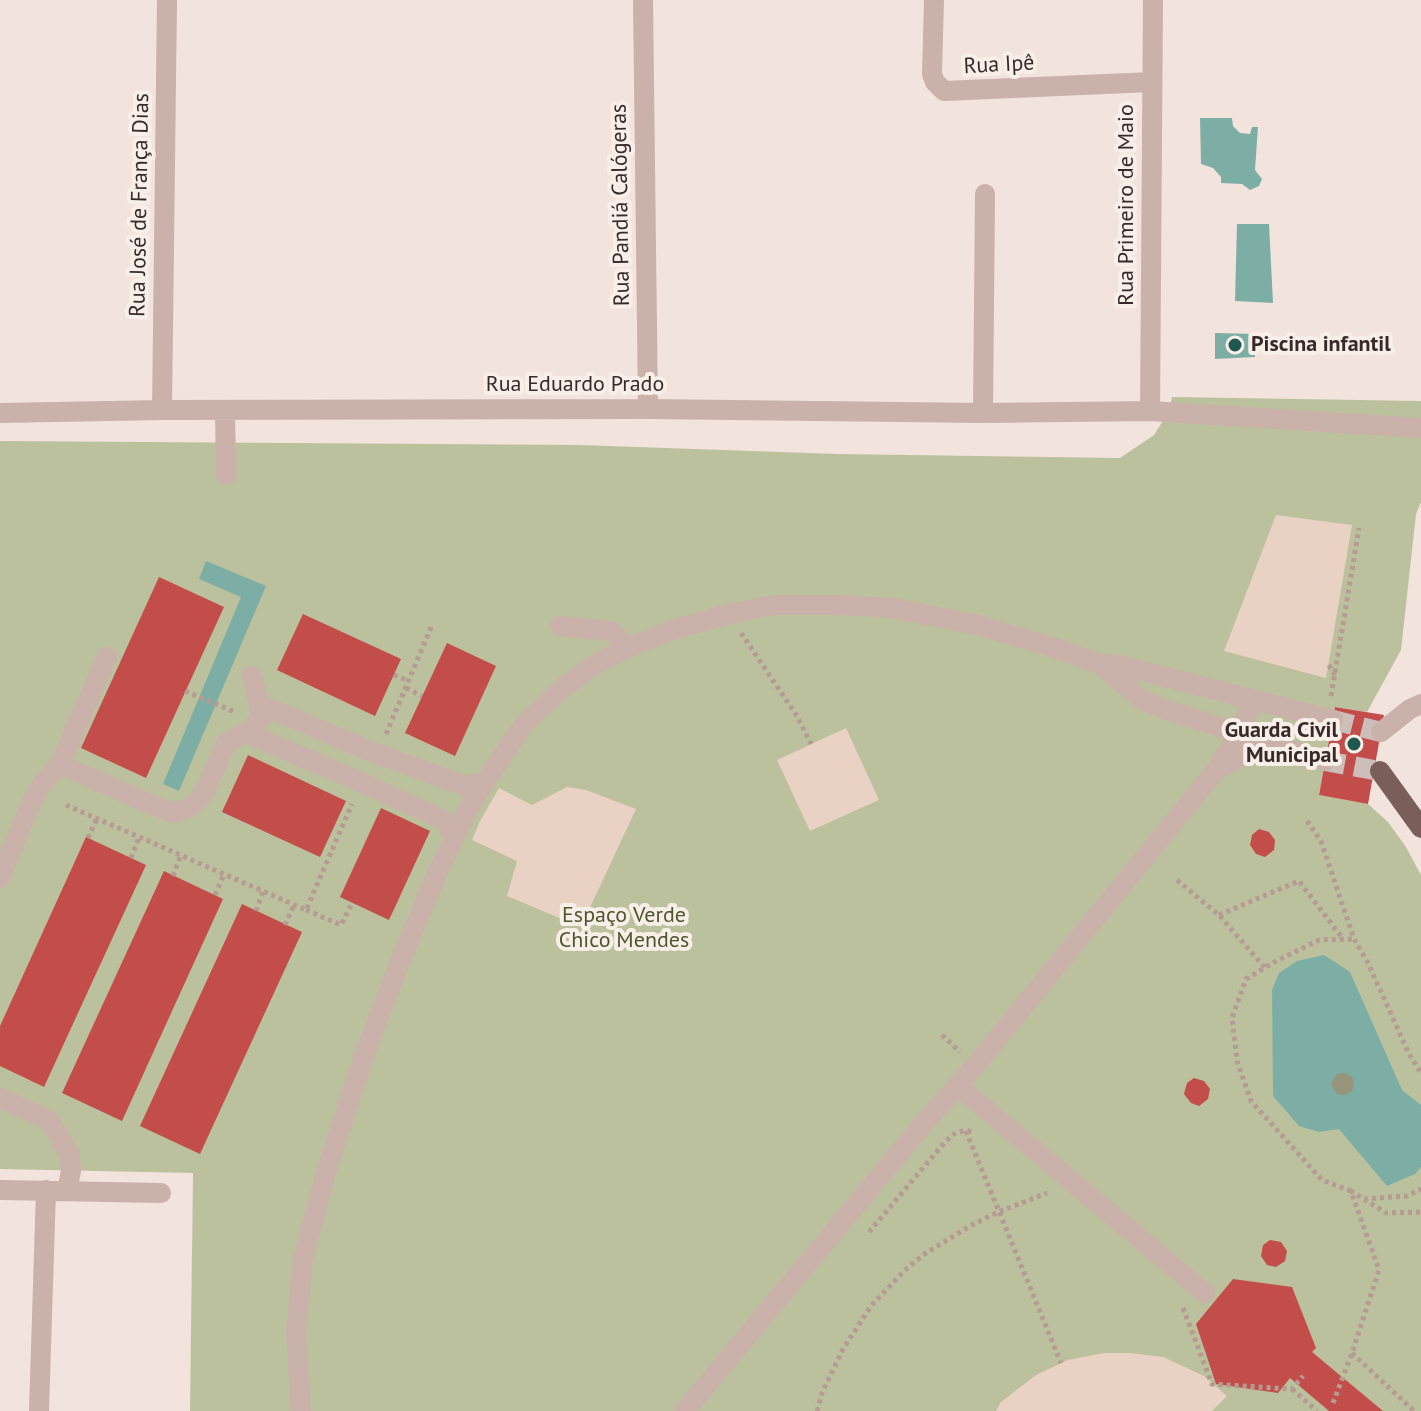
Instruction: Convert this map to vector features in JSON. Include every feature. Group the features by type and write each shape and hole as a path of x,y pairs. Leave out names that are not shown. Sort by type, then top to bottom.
{"main road":[{"path":"1377,771 1421,828"}],"street":[{"name":"Rua José de França Dias","path":"162,410 167,0"},
{"name":"Rua Pandiá Calógeras","path":"643,0 648,409"},
{"name":"Rua Ipê","path":"934,0 932,74 944,91 1152,82"},
{"name":"Rua Primeiro de Maio","path":"1150,411 1153,0"},
{"path":"983,413 985,194"},
{"name":"Rua Eduardo Prado","path":"0,413 648,409 983,413 1150,411 1421,428"},
{"path":"225,410 226,475"},
{"path":"301,1411 296,1331 303,1259 327,1169 363,1059 407,945 454,837 484,783 524,724 566,685 596,664 672,630 774,605 892,608 978,625 1100,664 1119,665 1252,699 1330,713"},
{"path":"560,626 611,631 628,648"},
{"path":"0,878 31,803 42,784 60,764 107,657"},
{"path":"1100,664 1142,700 1325,761"},
{"path":"60,764 173,813 191,807 203,795 227,742 246,733 260,720 252,676"},
{"path":"685,1411 958,1086 1217,769 1240,732 1252,699"},
{"path":"259,704 382,747 457,783 484,783"},
{"path":"1381,732 1421,704"},
{"path":"246,733 361,790 446,822 454,837"},
{"path":"1217,769 1272,744"},
{"path":"361,790 382,747"},
{"path":"958,1086 1205,1293"},
{"path":"0,1098 49,1120 69,1153 71,1171 67,1191"},
{"path":"0,1190 161,1193"},
{"path":"39,1411 46,1190"}],"path":[{"path":"1330,713 1359,528 1350,533"},
{"path":"735,624 797,716 811,744"},
{"path":"382,747 432,625"},
{"path":"1329,665 1335,676"},
{"path":"394,675 422,696"},
{"path":"185,691 236,713"},
{"path":"306,910 361,790"},
{"path":"66,805 341,925 352,903"},
{"path":"88,838 97,818"},
{"path":"1307,821 1321,841 1354,939 1421,1073"},
{"path":"131,858 139,837"},
{"path":"173,876 181,855"},
{"path":"215,895 224,874"},
{"path":"1177,880 1219,915 1265,968"},
{"path":"1219,915 1299,881 1344,940"},
{"path":"256,911 263,891"},
{"path":"285,925 294,905"},
{"path":"1354,939 1319,940 1246,979 1232,1018 1237,1061 1251,1101 1322,1180 1351,1191 1386,1213 1421,1212"},
{"path":"965,1130 1061,1363"},
{"path":"864,1238 945,1142 965,1130 976,1133"},
{"path":"1036,1182 1048,1192"},
{"path":"817,1411 843,1349 871,1306 906,1269 959,1233 1056,1187"},
{"path":"1363,1199 1407,1196 1421,1189"},
{"path":"1333,1403 1379,1270 1351,1191"},
{"path":"1180,1301 1212,1384 1292,1389 1317,1411"},
{"path":"1352,1353 1414,1411"},
{"path":"1292,1389 1303,1376"}],"green space":[{"name":"Espaço Verde Chico Mendes","path":"1172,397 1421,401 1421,502 1416,514 1401,650 1367,712 1335,707 1319,795 1368,804 1388,822 1421,875 1421,1411 190,1411 193,1173 0,1169 0,441 580,445 837,454 1120,458 1154,435 1169,411"}],"shaded area":[{"path":"1276,515 1352,525 1326,678 1224,651"},
{"path":"846,728 879,800 810,831 777,760"},
{"path":"567,787 586,790 636,809 581,927 507,896 517,861 472,840 499,788 532,805"},
{"path":"1104,1353 1163,1357 1204,1376 1227,1396 1212,1411 996,1411 1001,1402 1036,1375 1068,1360"}],"water":[{"path":"1200,118 1232,118 1233,126 1240,133 1250,134 1252,127 1258,127 1255,170 1262,179 1259,186 1250,190 1242,184 1221,183 1221,177 1213,168 1201,164"},
{"path":"1237,224 1269,224 1273,303 1235,301"},
{"name":"Piscina infantil","path":"1215,333 1255,334 1255,357 1215,359"},
{"path":"206,561 266,586 179,791 163,784 241,597 199,579"},
{"path":"1324,955 1350,972 1402,1090 1421,1105 1421,1167 1415,1174 1387,1186 1339,1129 1319,1132 1299,1126 1273,1096 1272,990 1279,973 1297,961"}],"building":[{"path":"159,577 224,607 146,778 81,748"},
{"path":"303,614 401,659 375,716 277,670"},
{"path":"447,643 496,666 455,756 405,733"},
{"path":"1335,707 1384,715 1368,804 1319,795"},
{"path":"248,755 346,801 320,857 222,812"},
{"path":"381,808 430,831 389,920 340,897"},
{"path":"1259,829 1269,832 1275,840 1274,850 1265,857 1256,854 1250,845 1252,835"},
{"path":"86,837 146,865 44,1087 0,1066 0,1026"},
{"path":"164,871 223,899 122,1121 62,1093"},
{"path":"242,904 302,932 200,1154 140,1126"},
{"path":"1194,1078 1204,1081 1210,1089 1208,1099 1199,1106 1191,1103 1184,1094 1187,1083"},
{"path":"1270,1240 1281,1242 1287,1251 1285,1261 1276,1267 1267,1265 1261,1256 1263,1245"},
{"path":"1233,1279 1292,1287 1316,1348 1312,1352 1383,1411 1329,1411 1290,1378 1278,1393 1216,1384 1196,1324"}],"tunnel":[{"path":"1333,720 1381,732"},
{"path":"1325,761 1374,770"}],"place":[{"name":"Piscina infantil","path":"1235,345"},
{"name":"Guarda Civil Municipal","path":"1354,744"}]}
